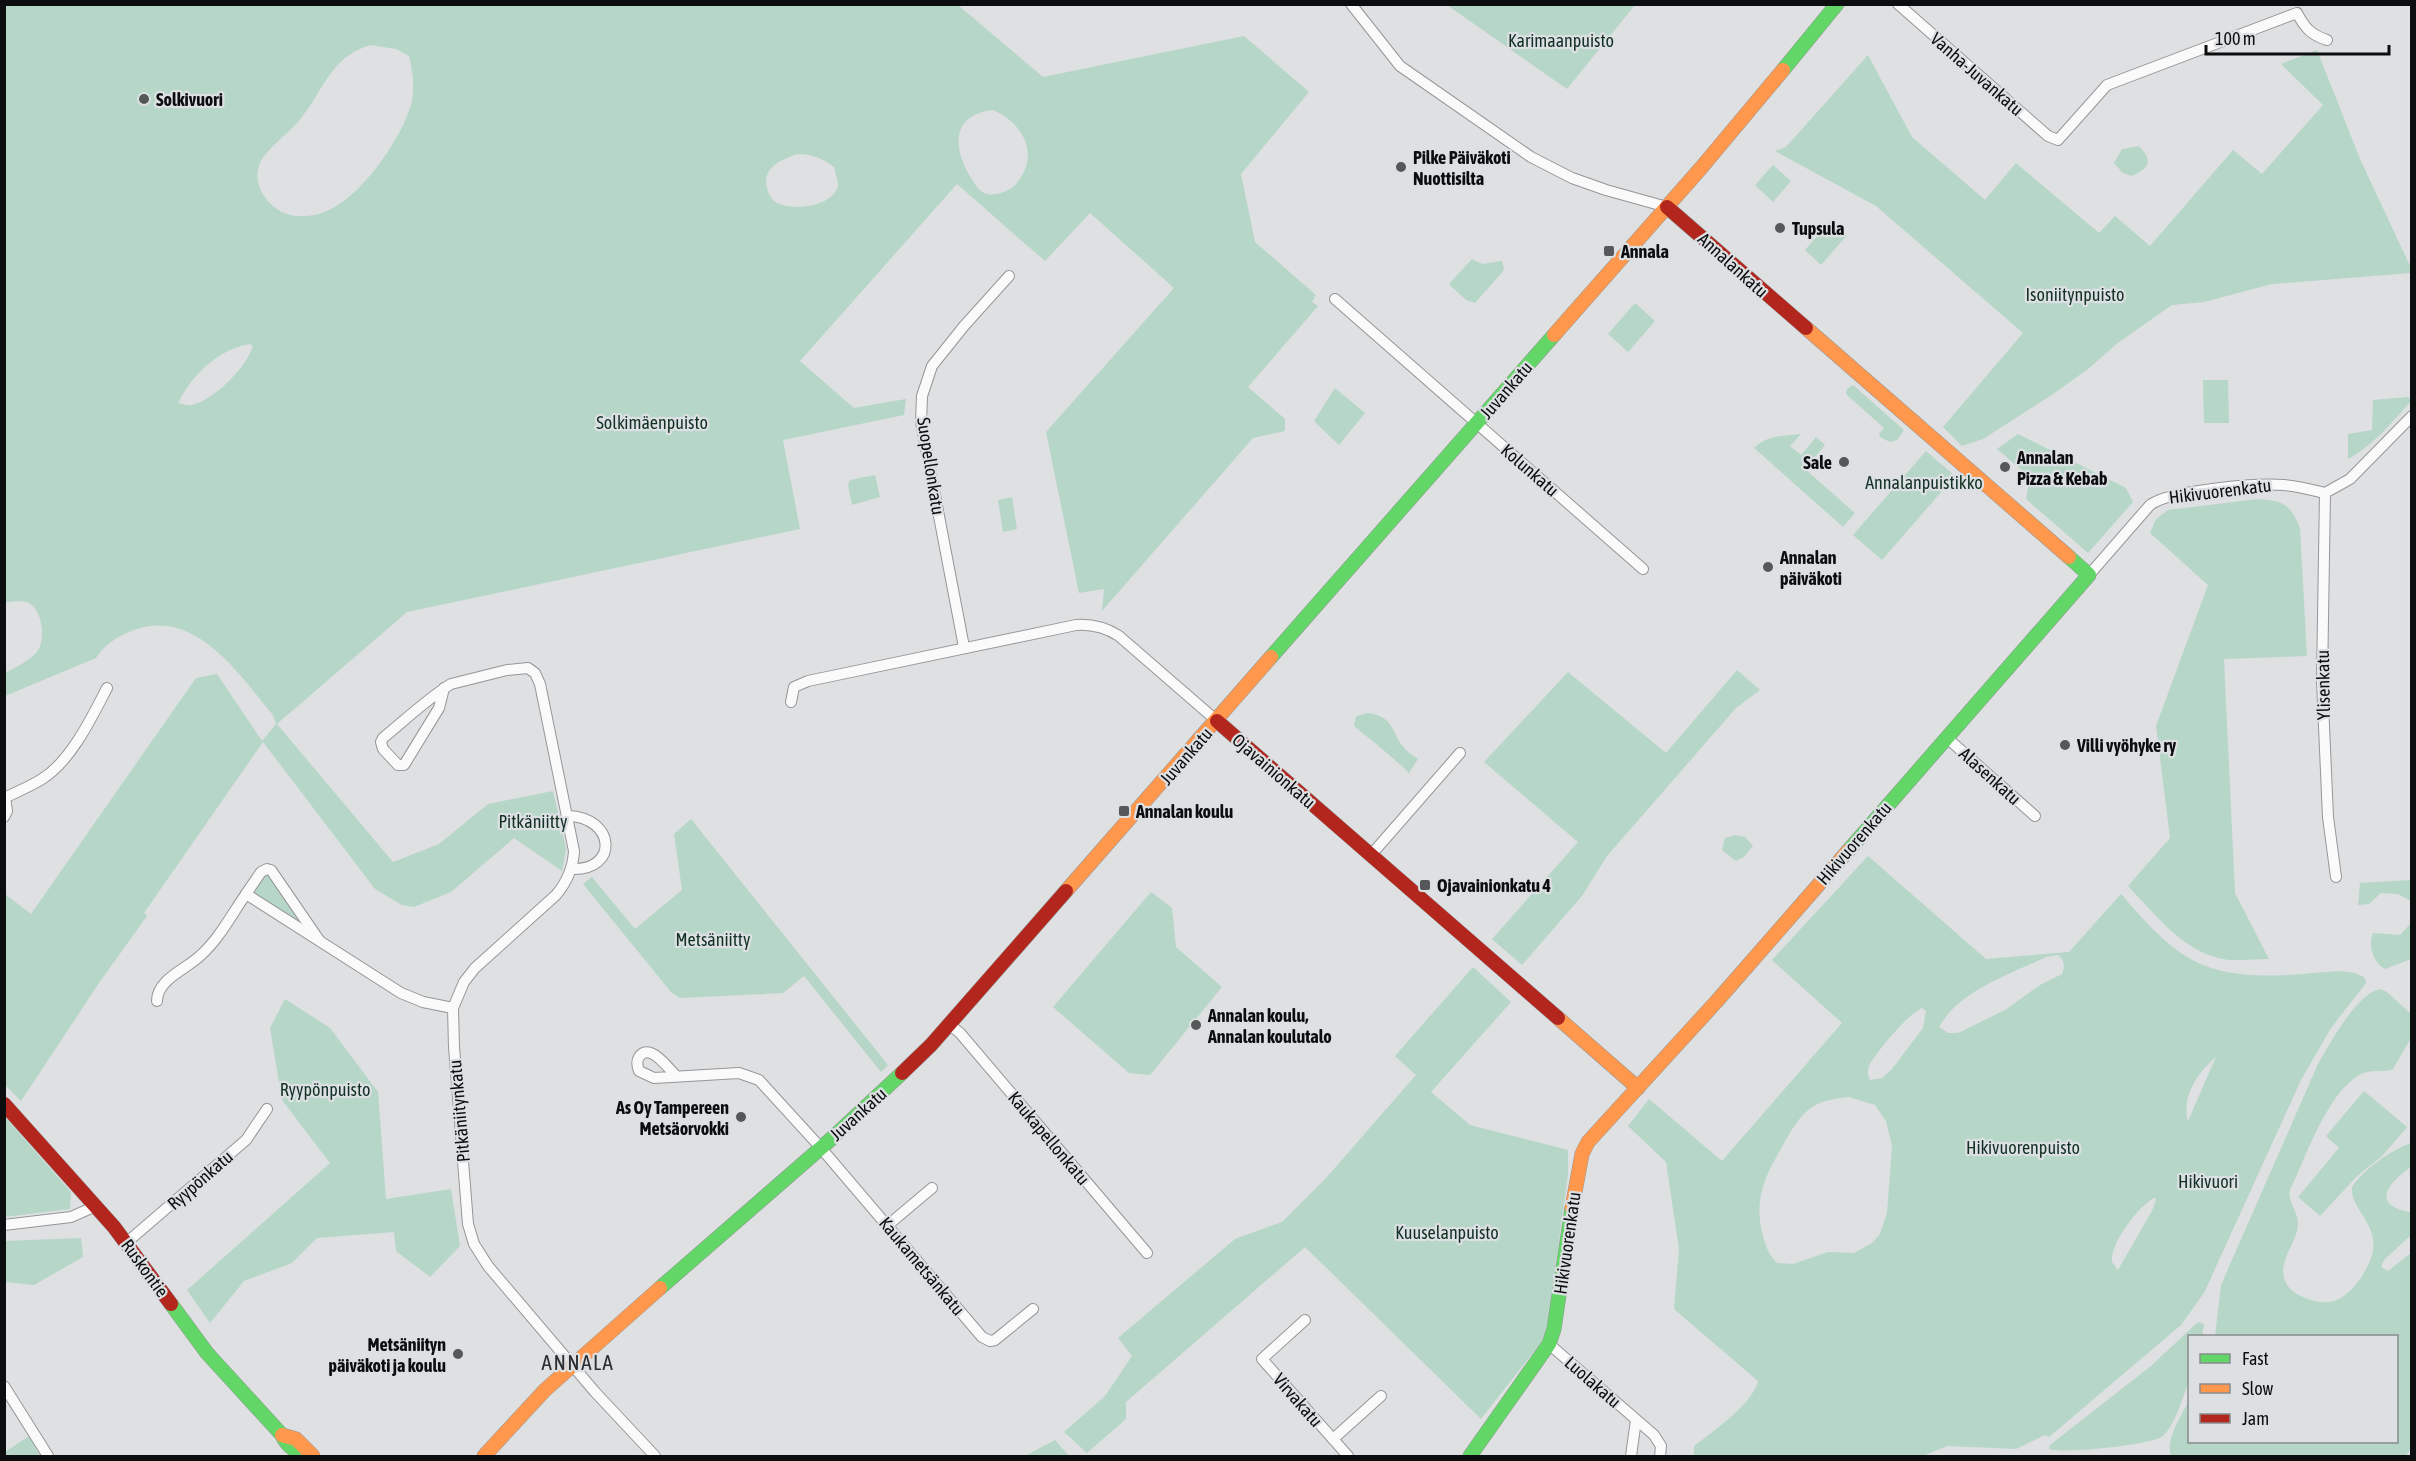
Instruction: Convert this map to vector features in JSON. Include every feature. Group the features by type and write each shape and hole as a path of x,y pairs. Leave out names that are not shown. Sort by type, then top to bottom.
{"main road":[{"name":"Juvankatu","path":"484,1456 520,1413 571,1363 821,1148 880,1095 950,1025 1667,207 1837,4"},
{"name":"Annalankatu","path":"1667,207 2089,575"},
{"name":"Hikivuorenkatu","path":"1470,1456 1549,1344 1554,1329 1575,1184 1582,1154 1592,1137 1716,1002 2089,575"},
{"name":"Ojavainionkatu","path":"1217,721 1638,1088"},
{"name":"Ruskontie","path":"4,1104 96,1206 207,1353 282,1435 291,1449 301,1455 311,1456"}],"street":[{"name":"Annalankatu","path":"1351,4 1400,66 1531,157 1572,178 1667,207"},
{"name":"Vanha-Juvankatu","path":"1898,4 2048,136 2058,140 2107,85 2297,13 2305,28 2315,36 2327,40"},
{"name":"Suopellonkatu","path":"964,647 921,422 922,396 936,360 1009,276"},
{"name":"Kolunkatu","path":"1335,300 1643,569"},
{"path":"2325,493 2350,479 2412,417"},
{"name":"Hikivuorenkatu","path":"2089,575 2150,505 2161,498 2184,492 2272,484 2325,493"},
{"name":"Ylisenkatu","path":"2325,493 2322,681 2328,817 2336,876"},
{"name":"Ojavainionkatu","path":"791,702 794,687 808,681 1076,625 1102,627 1119,636 1217,721"},
{"name":"Pitkäniitynkatu","path":"444,688 442,702 404,765 398,765 383,749 381,742 383,738 444,688 464,679 522,667 528,668 535,673 543,695 573,851 571,869 564,886 475,968 465,982 453,1008 468,1224 474,1245 488,1266 655,1456"},
{"path":"4,817 7,811 5,798 43,778 62,762 92,717 107,688"},
{"name":"Alasenkatu","path":"1946,737 2034,816"},
{"path":"1371,855 1460,753"},
{"path":"568,816 582,818 598,826 606,850 603,856 588,868 571,869"},
{"path":"157,1001 158,989 203,954 261,872 267,869 271,870 319,940"},
{"path":"246,894 401,993 423,1002 453,1008"},
{"name":"Kaukapellonkatu","path":"950,1025 960,1033 1147,1253"},
{"name":"Kaukametsänkatu","path":"676,1076 739,1073 751,1076 766,1086 982,1337 990,1341 996,1340 1033,1309"},
{"name":"Ryypönkatu","path":"126,1243 246,1140 267,1109"},
{"path":"888,1226 932,1188"},
{"path":"4,1225 70,1217 96,1206"},
{"name":"Virvakatu","path":"1305,1320 1262,1359 1348,1456"},
{"name":"Luolakatu","path":"1549,1344 1654,1435 1661,1446 1660,1456"},
{"path":"4,1386 48,1456"},
{"path":"1333,1439 1381,1396"},
{"name":"Luolakatu","path":"1631,1456 1636,1420"}],"green space":[{"path":"5,4 958,5 1043,77 1244,36 1309,92 1241,174 1255,242 1316,295 1312,302 1318,306 1248,387 1285,419 1285,431 1253,438 1102,611 1104,589 1079,593 1046,432 1174,288 1090,213 1045,261 957,184 800,361 854,408 906,399 904,415 783,440 800,529 407,612 277,724 393,862 439,844 488,804 553,791 566,849 562,871 514,838 451,892 414,907 402,905 375,889 263,742 144,913 147,916 99,983 21,1101 5,1085 5,894 31,914 196,678 217,674 262,741 276,724 273,715 246,682 215,650 198,637 179,629 159,626 137,629 124,634 113,640 96,658 5,696 5,673 36,653 41,642 42,629 39,615 32,605 22,601 5,602","holes":["370,45 396,49 409,56 413,92 405,120 397,137 373,172 344,200 329,210 314,215 296,216 283,213 269,203 260,188 258,180 260,163 266,153 306,112 335,68 356,51","993,110 1004,116 1020,131 1028,151 1027,162 1016,184 999,194 987,194 979,190 961,156 959,135 962,126 979,113","797,154 821,159 834,167 838,185 835,192 821,202 802,207 775,202 770,197 766,181 770,170 779,162","250,344 253,346 244,363 228,382 201,402 190,405 178,403 198,373 217,357"]},
{"name":"Karimaanpuisto","path":"1447,5 1635,5 1567,89"},
{"name":"Isoniitynpuisto","path":"2317,50 2360,159 2411,268 2411,273 2272,284 2204,302 2172,305 2119,342 2088,369 2053,394 1983,439 1962,446 1943,427 2023,333 1876,206 1775,151 1786,147 1868,55 1912,137 1985,200 2016,163 2099,233 2115,216 2150,246 2233,150 2262,174 2323,105 2281,64"},
{"path":"2139,146 2148,160 2146,167 2132,176 2123,173 2114,163 2122,149"},
{"path":"1773,165 1791,181 1773,202 1755,185"},
{"path":"1832,219 1847,235 1821,265 1805,250"},
{"path":"1472,259 1482,264 1502,261 1504,270 1475,303 1466,300 1449,284"},
{"path":"1635,303 1655,321 1628,352 1608,334"},
{"path":"2203,380 2228,380 2229,423 2204,423"},
{"path":"1853,385 1904,430 1897,440 1890,442 1880,437 1879,434 1884,428 1846,394 1847,389"},
{"path":"1335,388 1365,413 1339,445 1314,421"},
{"path":"2408,397 2411,401 2382,433 2348,459 2348,434 2372,430 2373,400"},
{"path":"1801,434 1790,446 1801,455 1816,437 1825,445 1805,469 1855,513 1843,527 1754,448 1770,438"},
{"path":"2018,434 2126,488 2133,502 2088,553 2026,499 2030,477 1997,449"},
{"name":"Annalanpuistikko","path":"1926,451 1955,476 1882,560 1853,535"},
{"path":"875,475 880,497 852,505 848,485 850,480"},
{"path":"1012,497 1017,529 1003,532 998,500"},
{"path":"2258,499 2285,505 2300,528 2307,656 2224,659 2235,893 2269,959 2230,960 2204,953 2180,938 2128,886 2170,838 2156,726 2208,585 2150,533 2156,519 2168,510"},
{"path":"1737,670 1760,690 1736,708 1607,856 1582,896 1522,965 1492,939 1578,842 1484,762 1568,672 1666,753"},
{"path":"1368,713 1384,718 1401,744 1418,759 1409,773 1354,726 1356,716"},
{"name":"Metsäniitty","path":"691,819 888,1065 881,1072 804,976 783,993 680,998 671,992 583,884 592,877 635,929 682,890 674,834"},
{"path":"1735,835 1745,837 1753,846 1744,857 1736,861 1722,850 1725,838"},
{"name":"Hikivuorenpuisto","path":"1868,856 1986,959 2069,952 2121,894 2168,943 2203,965 2236,974 2271,976 2340,971 2364,977 2366,983 2331,1028 2301,1080 2204,1293 2181,1325 2049,1437 2045,1435 2016,1449 1947,1446 1923,1456 1694,1456 1694,1446 1740,1408 1755,1390 1758,1381 1674,1309 1679,1249 1666,1162 1628,1126 1649,1099 1722,1161 1842,1023 1772,960","holes":["2058,955 2062,959 2064,964 2062,974 2040,985 2005,1010 1958,1033 1948,1033 1939,1027 1948,1014 1972,993 2046,957","1922,1008 1926,1011 1923,1028 1892,1069 1882,1078 1870,1080 1868,1070 1873,1060 1893,1034","2216,1057 2188,1121 2186,1112 2189,1094 2203,1070","1849,1097 1875,1105 1886,1121 1892,1146 1887,1213 1880,1234 1872,1243 1854,1253 1828,1252 1793,1264 1777,1263 1767,1247 1760,1223 1762,1188 1771,1167 1797,1123 1812,1107 1827,1101","2154,1198 2156,1199 2153,1209 2118,1270 2112,1262 2115,1245 2126,1226 2140,1209"]},
{"path":"268,874 303,921 301,925 255,896 254,892 264,875"},
{"path":"2411,880 2411,901 2398,894 2381,893 2369,904 2358,905 2360,883"},
{"path":"1151,892 1172,908 1176,947 1222,987 1150,1075 1129,1073 1053,1007"},
{"path":"2411,923 2411,959 2385,969 2377,962 2373,953 2371,943 2373,933 2400,935"},
{"name":"Kuuselanpuisto","path":"1473,967 1511,1002 1431,1092 1470,1125 1568,1150 1568,1174 1547,1330 1540,1344 1481,1419 1305,1247 1126,1402 1126,1419 1087,1453 1064,1432 1105,1396 1132,1356 1118,1338 1235,1239 1282,1222 1326,1178 1416,1075 1395,1056"},
{"path":"2380,989 2387,992 2411,1014 2411,1038 2393,1069 2361,1074 2349,1083 2338,1095 2319,1126 2290,1190 2290,1199 2298,1225 2283,1271 2285,1282 2291,1290 2313,1301 2337,1300 2351,1290 2363,1275 2373,1251 2372,1232 2355,1202 2352,1187 2379,1160 2411,1143 2411,1167 2392,1183 2387,1199 2397,1209 2411,1213 2411,1235 2384,1260 2381,1267 2388,1271 2411,1253 2411,1448 2406,1456 2171,1456 2172,1435 2188,1402 2188,1443 2398,1443 2398,1335 2215,1335 2221,1285 2318,1064 2353,1009 2371,993"},
{"name":"Ryypönpuisto","path":"285,999 330,1028 378,1092 386,1199 451,1189 460,1246 430,1277 396,1251 394,1232 317,1238 292,1263 244,1281 210,1323 187,1290 330,1163 282,1100 270,1028"},
{"path":"2364,1091 2407,1127 2382,1156 2356,1177 2320,1216 2298,1197 2339,1148 2326,1136"},
{"path":"5,1117 71,1192 70,1209 5,1217"},
{"path":"81,1238 83,1257 34,1285 5,1282 5,1241"},
{"path":"2198,1322 2204,1324 2202,1335 2188,1335 2188,1385 2174,1419 2163,1436 2143,1443 2107,1448 2049,1449 2050,1445 2151,1366"},
{"path":"29,1436 40,1456 5,1456 5,1452"},
{"path":"1055,1440 1069,1456 1025,1456"}],"traffic: fast":[{"path":"1783,70 1837,4"},
{"path":"1271,657 1554,335"},
{"path":"1848,851 2089,575 2069,557"},
{"path":"660,1288 830,1140 902,1073"},
{"path":"1470,1456 1549,1344 1554,1329 1572,1208"},
{"path":"171,1304 207,1353 282,1435 290,1447 311,1455"}],"traffic: slow":[{"path":"1554,335 1701,168 1783,70"},
{"path":"1806,328 2069,557"},
{"path":"1066,891 1271,657"},
{"path":"1572,1208 1582,1154 1588,1142 1716,1002 1848,851"},
{"path":"1558,1018 1638,1088"},
{"path":"484,1456 545,1390 660,1288"},
{"path":"282,1435 296,1439 313,1456"}],"traffic: jam":[{"path":"1667,207 1806,328"},
{"path":"1217,721 1558,1018"},
{"path":"902,1073 931,1045 1066,891"},
{"path":"4,1104 114,1227 171,1304"}],"place":[{"name":"Solkivuori","path":"144,99"},
{"name":"Pilke Päiväkoti Nuottisilta","path":"1401,167"},
{"name":"Tupsula","path":"1780,228"},
{"name":"Annala","path":"1609,251"},
{"name":"Sale","path":"1844,462"},
{"name":"Annalan Pizza & Kebab","path":"2005,467"},
{"name":"Annalan päiväkoti","path":"1768,567"},
{"name":"Villi vyöhyke ry","path":"2065,745"},
{"name":"Annalan koulu","path":"1124,811"},
{"name":"Ojavainionkatu 4","path":"1425,885"},
{"name":"Annalan koulu, Annalan koulutalo","path":"1196,1025"},
{"name":"As Oy Tampereen Metsäorvokki","path":"741,1117"},
{"name":"Metsäniityn päiväkoti ja koulu","path":"458,1354"}],"district":[{"name":"ANNALA","path":"578,1362"}],"park label":[{"name":"Solkimäenpuisto","path":"652,422"},
{"name":"Pitkäniitty","path":"533,821"},
{"name":"Hikivuori","path":"2208,1181"}]}
